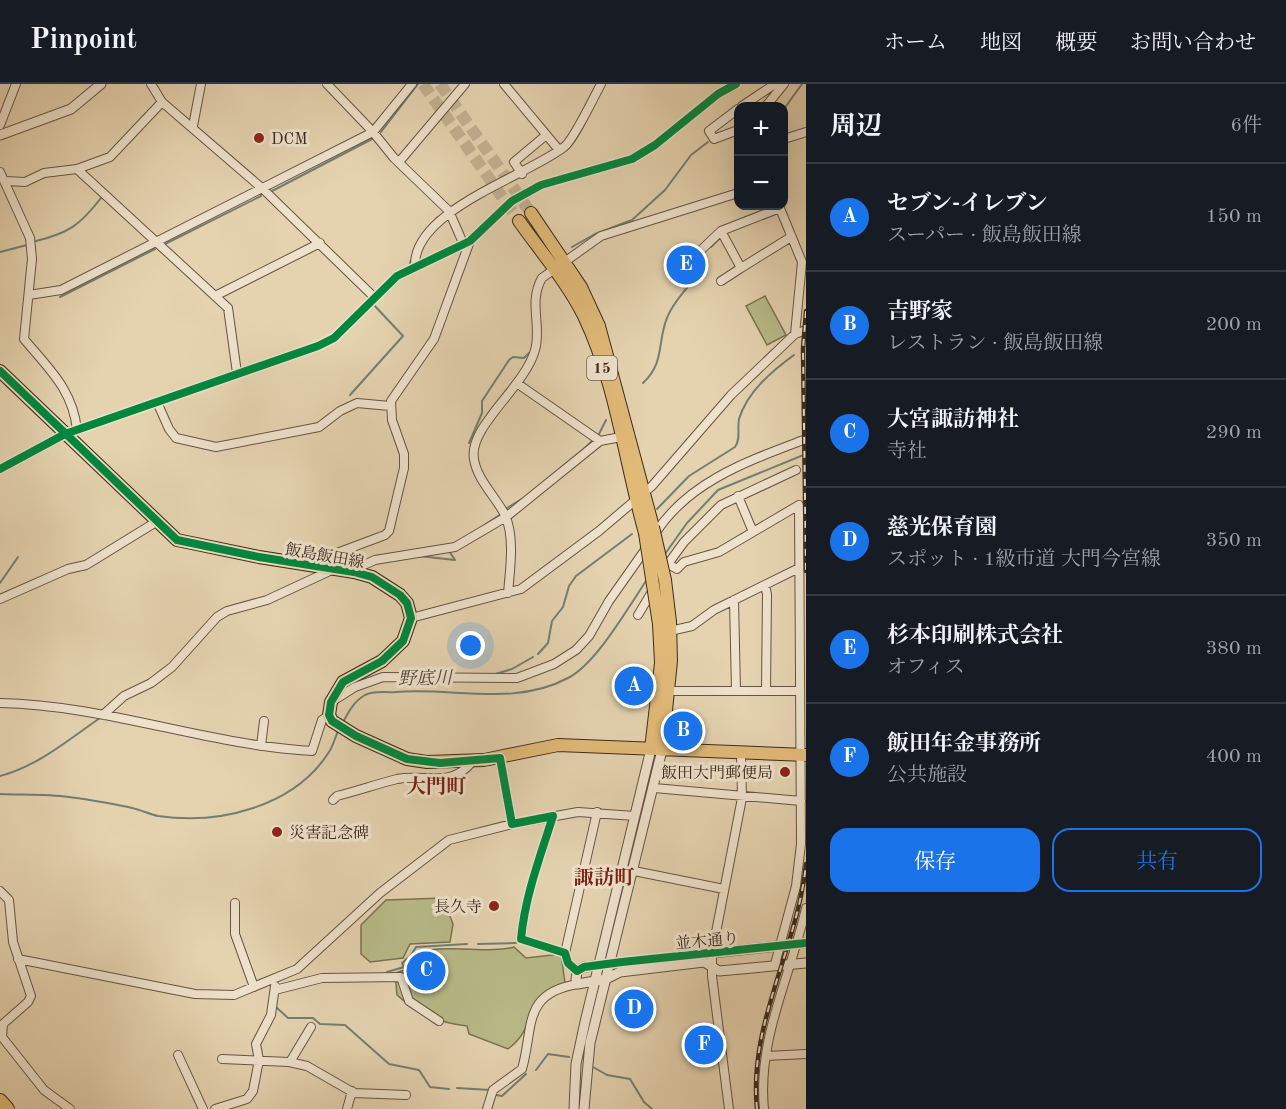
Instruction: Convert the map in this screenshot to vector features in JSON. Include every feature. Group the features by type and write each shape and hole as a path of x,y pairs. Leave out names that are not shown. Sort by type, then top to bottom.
{"highway":[{"path":"0,1101 7,1109"}],"main road":[{"name":"15","path":"531,213 572,292 598,352 649,530 666,626 669,691 656,749"},
{"name":"15","path":"519,221 581,287 604,341 639,496"},
{"name":"飯島飯田線","path":"0,371 71,432 156,522 177,540 354,572 391,587 407,603 411,618"},
{"path":"411,618 403,640 395,650 382,661 343,682 330,702 331,718 346,730 407,759 440,763 472,762 558,745 803,754"},
{"name":"15","path":"656,749 661,663 666,626"}],"street":[{"path":"0,125 16,84"},
{"path":"0,135 71,109 101,84"},
{"path":"151,84 162,102 193,126 263,189 375,298"},
{"path":"193,126 201,84"},
{"path":"103,715 124,696 151,683 173,667 217,617 227,611 267,600 327,568 337,553 385,535 394,519 404,468 404,454 392,420 390,406 434,339 466,242 449,211 399,162 327,84"},
{"path":"399,162 465,84"},
{"path":"504,84 559,150"},
{"path":"415,267 426,235 449,211 522,174 566,146 601,84"},
{"path":"0,469 71,432 334,338 397,276 466,242 512,201 541,185 632,159 655,145 718,94 736,84"},
{"path":"749,102 775,84"},
{"path":"769,102 784,84"},
{"path":"29,295 61,290 373,132 410,85"},
{"path":"6,181 25,182 44,173 77,169 110,157 162,102"},
{"path":"734,112 709,131 714,140 734,132"},
{"path":"788,137 806,132"},
{"path":"522,174 514,162 545,136"},
{"path":"77,169 228,309 237,373"},
{"path":"0,172 30,238 32,259 24,339 60,382 75,409 71,432"},
{"path":"508,593 510,556 506,517 478,472 474,460 473,444 490,417 526,372 536,346 536,288 542,278 558,265 601,236 734,194"},
{"path":"699,252 721,231 773,210"},
{"path":"781,210 791,237 800,253 803,273 795,334"},
{"path":"721,231 741,267"},
{"path":"721,281 791,237"},
{"path":"215,296 320,243"},
{"path":"411,618 521,589 639,496 672,466 682,449 731,395 795,334 806,330"},
{"path":"518,384 600,441"},
{"path":"157,402 169,429 176,438 216,447 319,427 340,411 357,403 390,406"},
{"path":"354,572 357,568 375,560 455,547 506,517 600,441 621,437"},
{"path":"330,702 356,687 383,677 517,678 554,664 576,650 589,636 609,601 633,570 661,524 676,508 694,493 743,463 806,439"},
{"path":"638,615 684,542 721,505 796,470"},
{"path":"738,496 753,532"},
{"path":"669,564 677,569 684,562 718,552 799,505 800,691 803,754 801,844 796,886 774,964"},
{"path":"0,599 68,569 86,565 156,522"},
{"path":"666,626 692,626 734,600 799,568"},
{"path":"765,585 767,594 766,691"},
{"path":"734,600 736,691"},
{"path":"669,691 800,691"},
{"path":"0,703 42,704 211,738 312,751 322,720 331,718"},
{"path":"261,746 264,722"},
{"path":"584,1109 588,1053 654,788 656,749"},
{"path":"574,1109 576,1064 635,816 656,749"},
{"path":"729,1109 712,953 742,798 741,753"},
{"path":"500,758 512,824"},
{"path":"333,800 337,796 399,778 436,781 459,773 472,762"},
{"path":"654,788 742,798 801,801"},
{"path":"18,959 208,996 234,995 297,969 380,893 449,840 553,816 597,812 635,816"},
{"path":"487,1109 493,1090 522,1069 533,1010 549,993 564,986 578,984 577,971 568,963 566,953 597,812"},
{"path":"553,816 532,879 520,939 566,953"},
{"path":"634,871 724,889"},
{"path":"0,891 9,900 13,942 31,996 3,1024 2,1037 44,1090 70,1109"},
{"path":"236,903 235,934 254,987"},
{"path":"764,1109 766,1056 772,1024 790,965 801,944 806,908"},
{"name":"並木通り","path":"577,971 584,967 801,944"},
{"name":"並木通り","path":"578,984 606,979 620,972 704,962 719,971 774,964 806,963"},
{"path":"275,990 322,978 401,978 409,1001 439,1021"},
{"path":"215,1109 247,1099 254,1091 259,1060 256,1044 271,1015 275,979"},
{"path":"290,1062 311,1027"},
{"path":"766,1056 806,1054"},
{"path":"178,1055 203,1109"},
{"path":"222,1059 290,1062 307,1066 351,1092 374,1096 406,1095"},
{"path":"347,1109 351,1092"}],"green space":[{"path":"765,296 786,335 767,345 746,306"},
{"path":"443,898 453,924 450,942 410,944 403,958 370,962 361,954 361,925 386,900"},
{"path":"514,947 526,958 561,954 565,983 540,998 534,1006 524,1031 508,1049 469,1034 467,1026 447,1023 421,1012 397,995 395,973 405,970 402,963 412,955 439,949 487,950"}],"waterway":[{"path":"381,132 418,84"},
{"path":"788,103 802,84"},
{"path":"272,191 374,138"},
{"path":"572,247 595,234 632,220 665,190 691,155 708,142"},
{"path":"163,245 261,196"},
{"path":"36,241 57,235 73,227 101,198"},
{"path":"429,226 438,217"},
{"path":"711,247 721,237"},
{"path":"0,252 27,245"},
{"path":"60,297 155,249"},
{"path":"410,263 414,255"},
{"path":"643,383 655,368 664,327 670,312 695,278 705,269"},
{"path":"350,395 403,336 373,304"},
{"path":"469,443 482,413 482,401 509,360 513,357 524,358 529,353"},
{"path":"657,509 689,476 735,447 739,419 748,400 769,375 794,355"},
{"path":"598,436 606,420"},
{"path":"581,452 592,441"},
{"name":"野底川","path":"665,554 687,523 718,490 806,454"},
{"path":"507,508 525,497"},
{"path":"483,526 501,514"},
{"path":"538,654 548,643 552,621 563,607 569,586 576,576 632,534"},
{"path":"419,556 455,560 449,551"},
{"path":"0,583 18,557"},
{"name":"野底川","path":"342,724 357,701 373,693 418,691 505,694 547,687 568,678 579,671 601,647 648,578"},
{"path":"492,675 512,669 533,657"},
{"path":"0,776 40,759 100,718"},
{"name":"野底川","path":"0,794 69,797 124,806 158,816 206,818 230,814 276,799 296,786 314,771 329,752 338,731"},
{"path":"478,944 516,943"},
{"path":"387,972 404,967 416,947 467,944"},
{"path":"276,1007 288,1018 313,1018 320,1024 345,1025 389,1064 419,1070 430,1087 449,1089"},
{"path":"536,1070 548,1054 569,1057"},
{"path":"593,1067 607,1075 630,1079 644,1102 652,1109"},
{"path":"496,1095 502,1096 526,1074"},
{"path":"457,1088 490,1090"}],"tunnel":[{"path":"423,84 519,221"},
{"path":"440,84 531,213"}],"railway":[{"path":"806,311 803,349 806,571"},
{"path":"757,1109 756,1077 766,1016 794,925 806,864"}],"cycle path":[{"path":"0,469 65,434 318,346 334,338 397,276 470,241 512,201 541,185 632,159 655,145 718,94 736,84"},
{"path":"0,371 177,540 259,557 354,572 372,577 400,595 407,603 411,618 403,641 382,661 343,682 331,702 329,715 332,721 356,736 407,759 440,763 500,758 512,824 553,816 529,892 521,939 565,953 568,963 577,971 584,967 622,962 806,943"}],"place":[{"name":"DCM","path":"259,138"},
{"name":"杉本印刷株式会社","path":"686,265"},
{"name":"セブン-イレブン","path":"634,686"},
{"name":"吉野家","path":"683,731"},
{"name":"飯田大門郵便局","path":"785,772"},
{"name":"災害記念碑","path":"277,832"},
{"name":"長久寺","path":"494,906"},
{"name":"大宮諏訪神社","path":"426,971"},
{"name":"慈光保育園","path":"634,1009"},
{"name":"飯田年金事務所","path":"704,1045"}],"district":[{"name":"大門町","path":"436,786"},
{"name":"諏訪町","path":"604,877"}]}
